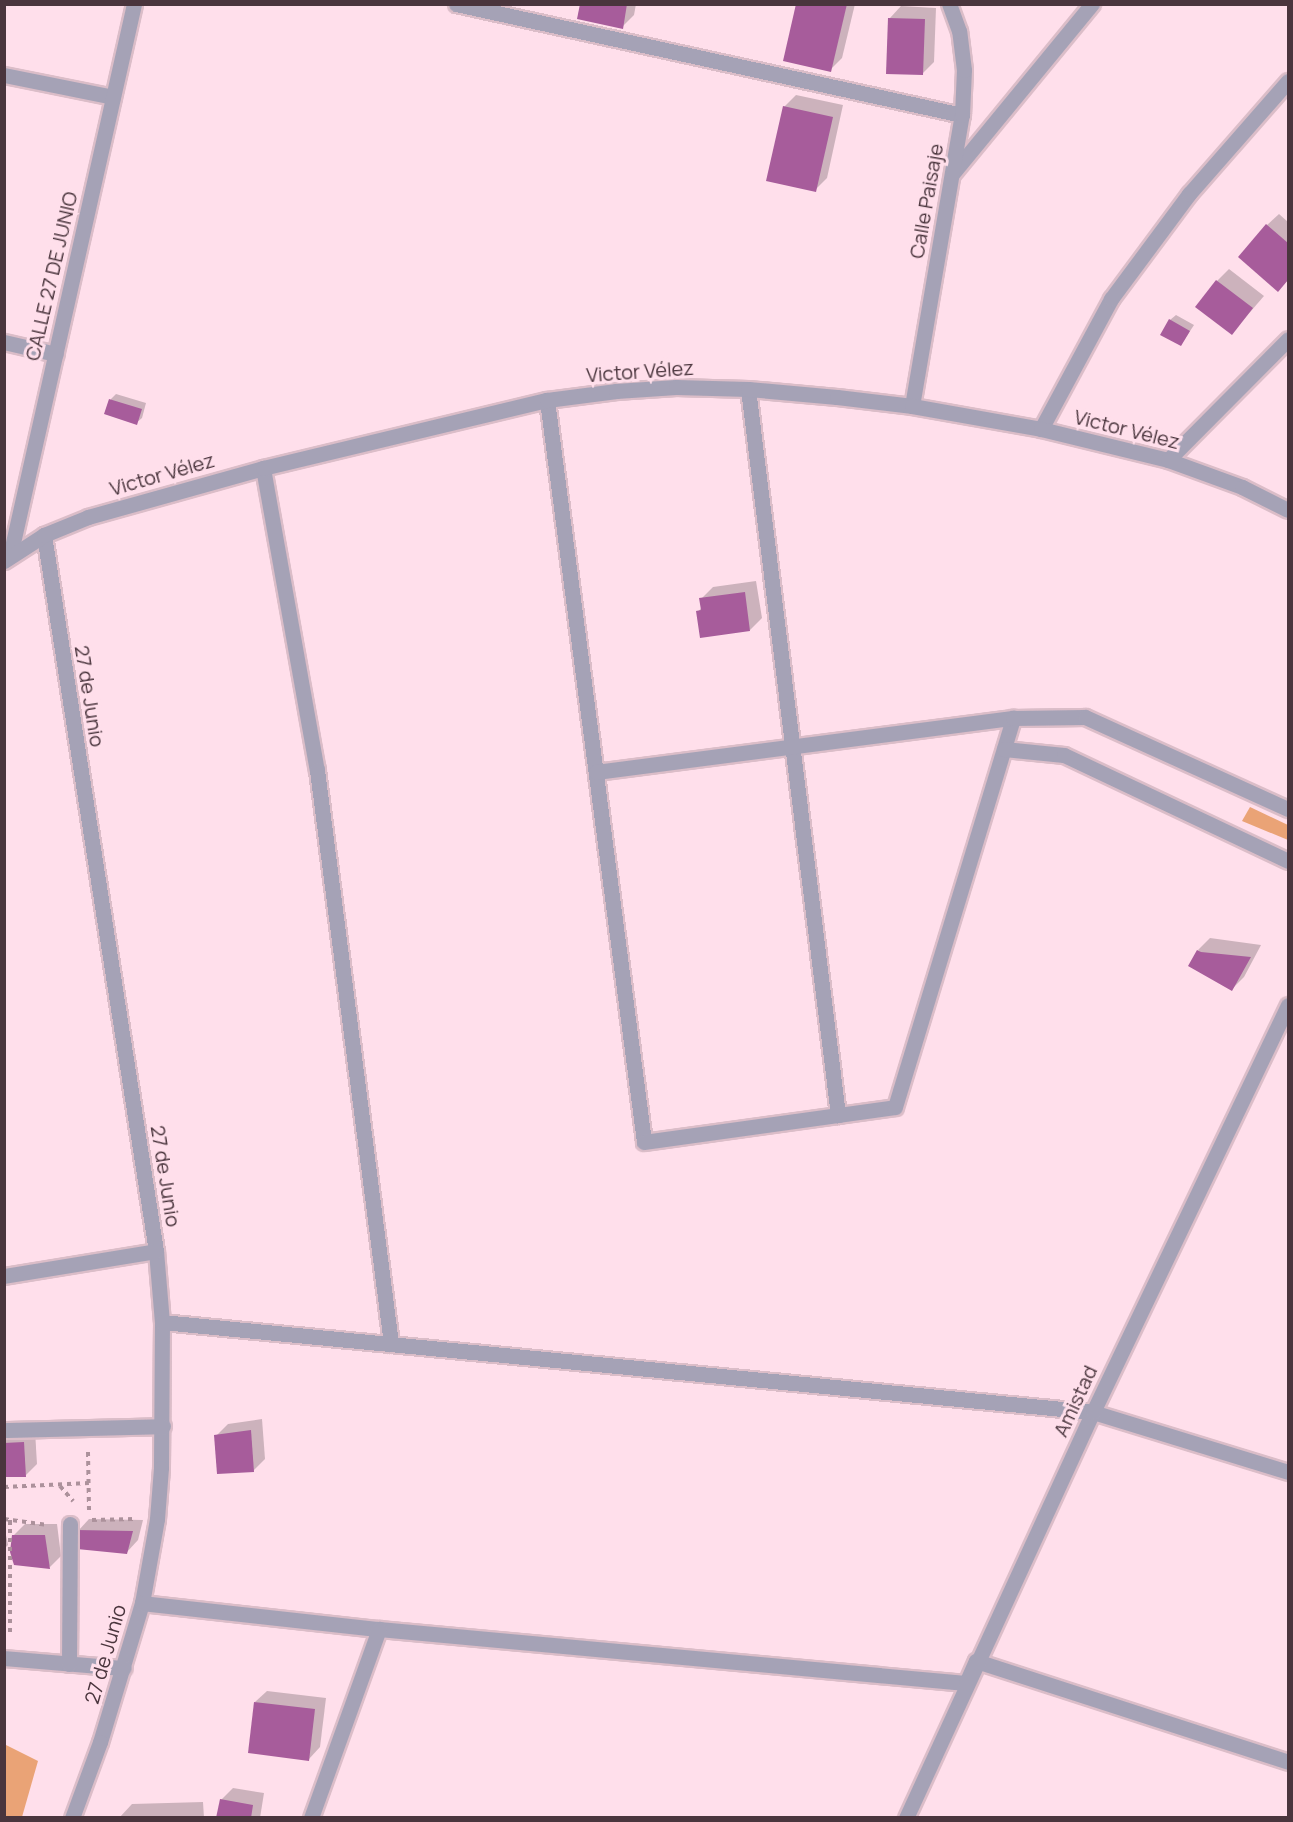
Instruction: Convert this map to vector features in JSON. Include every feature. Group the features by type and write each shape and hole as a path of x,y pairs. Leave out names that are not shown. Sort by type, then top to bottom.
{"street":[{"name":"CALLE 27 DE JUNIO","path":"6,558 56,354 134,4"},
{"path":"456,4 962,115"},
{"name":"Calle Paisaje","path":"912,406 962,115 964,70 959,30 949,4"},
{"path":"953,173 1092,4"},
{"path":"4,75 113,97"},
{"path":"1041,429 1112,299 1189,194 1288,81"},
{"path":"1168,460 1288,339"},
{"path":"4,342 56,354"},
{"name":"Victor Vélez","path":"6,558 44,535 88,517 263,468 547,400 616,391 676,387 748,389 912,406 1041,429 1168,460 1242,487 1288,510"},
{"path":"748,389 838,1115"},
{"path":"547,400 645,1142 895,1107 1013,718"},
{"path":"263,468 317,770 391,1344"},
{"name":"27 de Junio","path":"44,535 156,1251 162,1322 163,1426 157,1519 142,1603 124,1668 72,1818"},
{"path":"596,772 792,749 1013,718 1085,717 1288,809"},
{"path":"1004,749 1064,755 1288,861"},
{"name":"Amistad","path":"966,1683 1288,1005"},
{"path":"4,1276 156,1251"},
{"path":"162,1322 1093,1412 1288,1472"},
{"path":"4,1430 163,1426"},
{"path":"69,1664 70,1524"},
{"path":"142,1603 379,1629 966,1683 906,1818"},
{"path":"311,1818 379,1629"},
{"path":"7,1653 69,1664 124,1668"},
{"path":"976,1661 1288,1762"}],"path":[{"path":"88,1449 89,1520"},
{"path":"4,1487 89,1484"},
{"path":"7,1653 10,1520"}],"shaded area":[{"path":"1250,807 1288,825 1288,840 1242,821"},
{"path":"4,1744 38,1761 22,1817 5,1817"}],"building":[{"path":"580,4 627,4 623,29 577,19"},
{"path":"796,4 847,4 831,72 783,61"},
{"path":"888,18 925,19 923,75 886,74"},
{"path":"783,106 833,117 816,192 766,181"},
{"path":"1266,224 1288,243 1288,280 1278,292 1238,257"},
{"path":"1216,280 1253,308 1232,335 1195,307"},
{"path":"1169,319 1190,331 1181,346 1160,335"},
{"path":"109,399 142,409 137,425 104,414"},
{"path":"745,592 750,631 700,638 696,611 701,610 699,598"},
{"path":"1197,950 1251,957 1232,991 1188,966"},
{"path":"251,1430 254,1472 217,1474 214,1435"},
{"path":"24,1442 26,1477 4,1477 4,1443"},
{"path":"76,1530 133,1531 127,1554 77,1549"},
{"path":"12,1535 45,1535 50,1569 14,1565 10,1552"},
{"path":"254,1702 315,1709 309,1761 248,1753"},
{"path":"220,1799 253,1805 251,1818 216,1818"}]}
